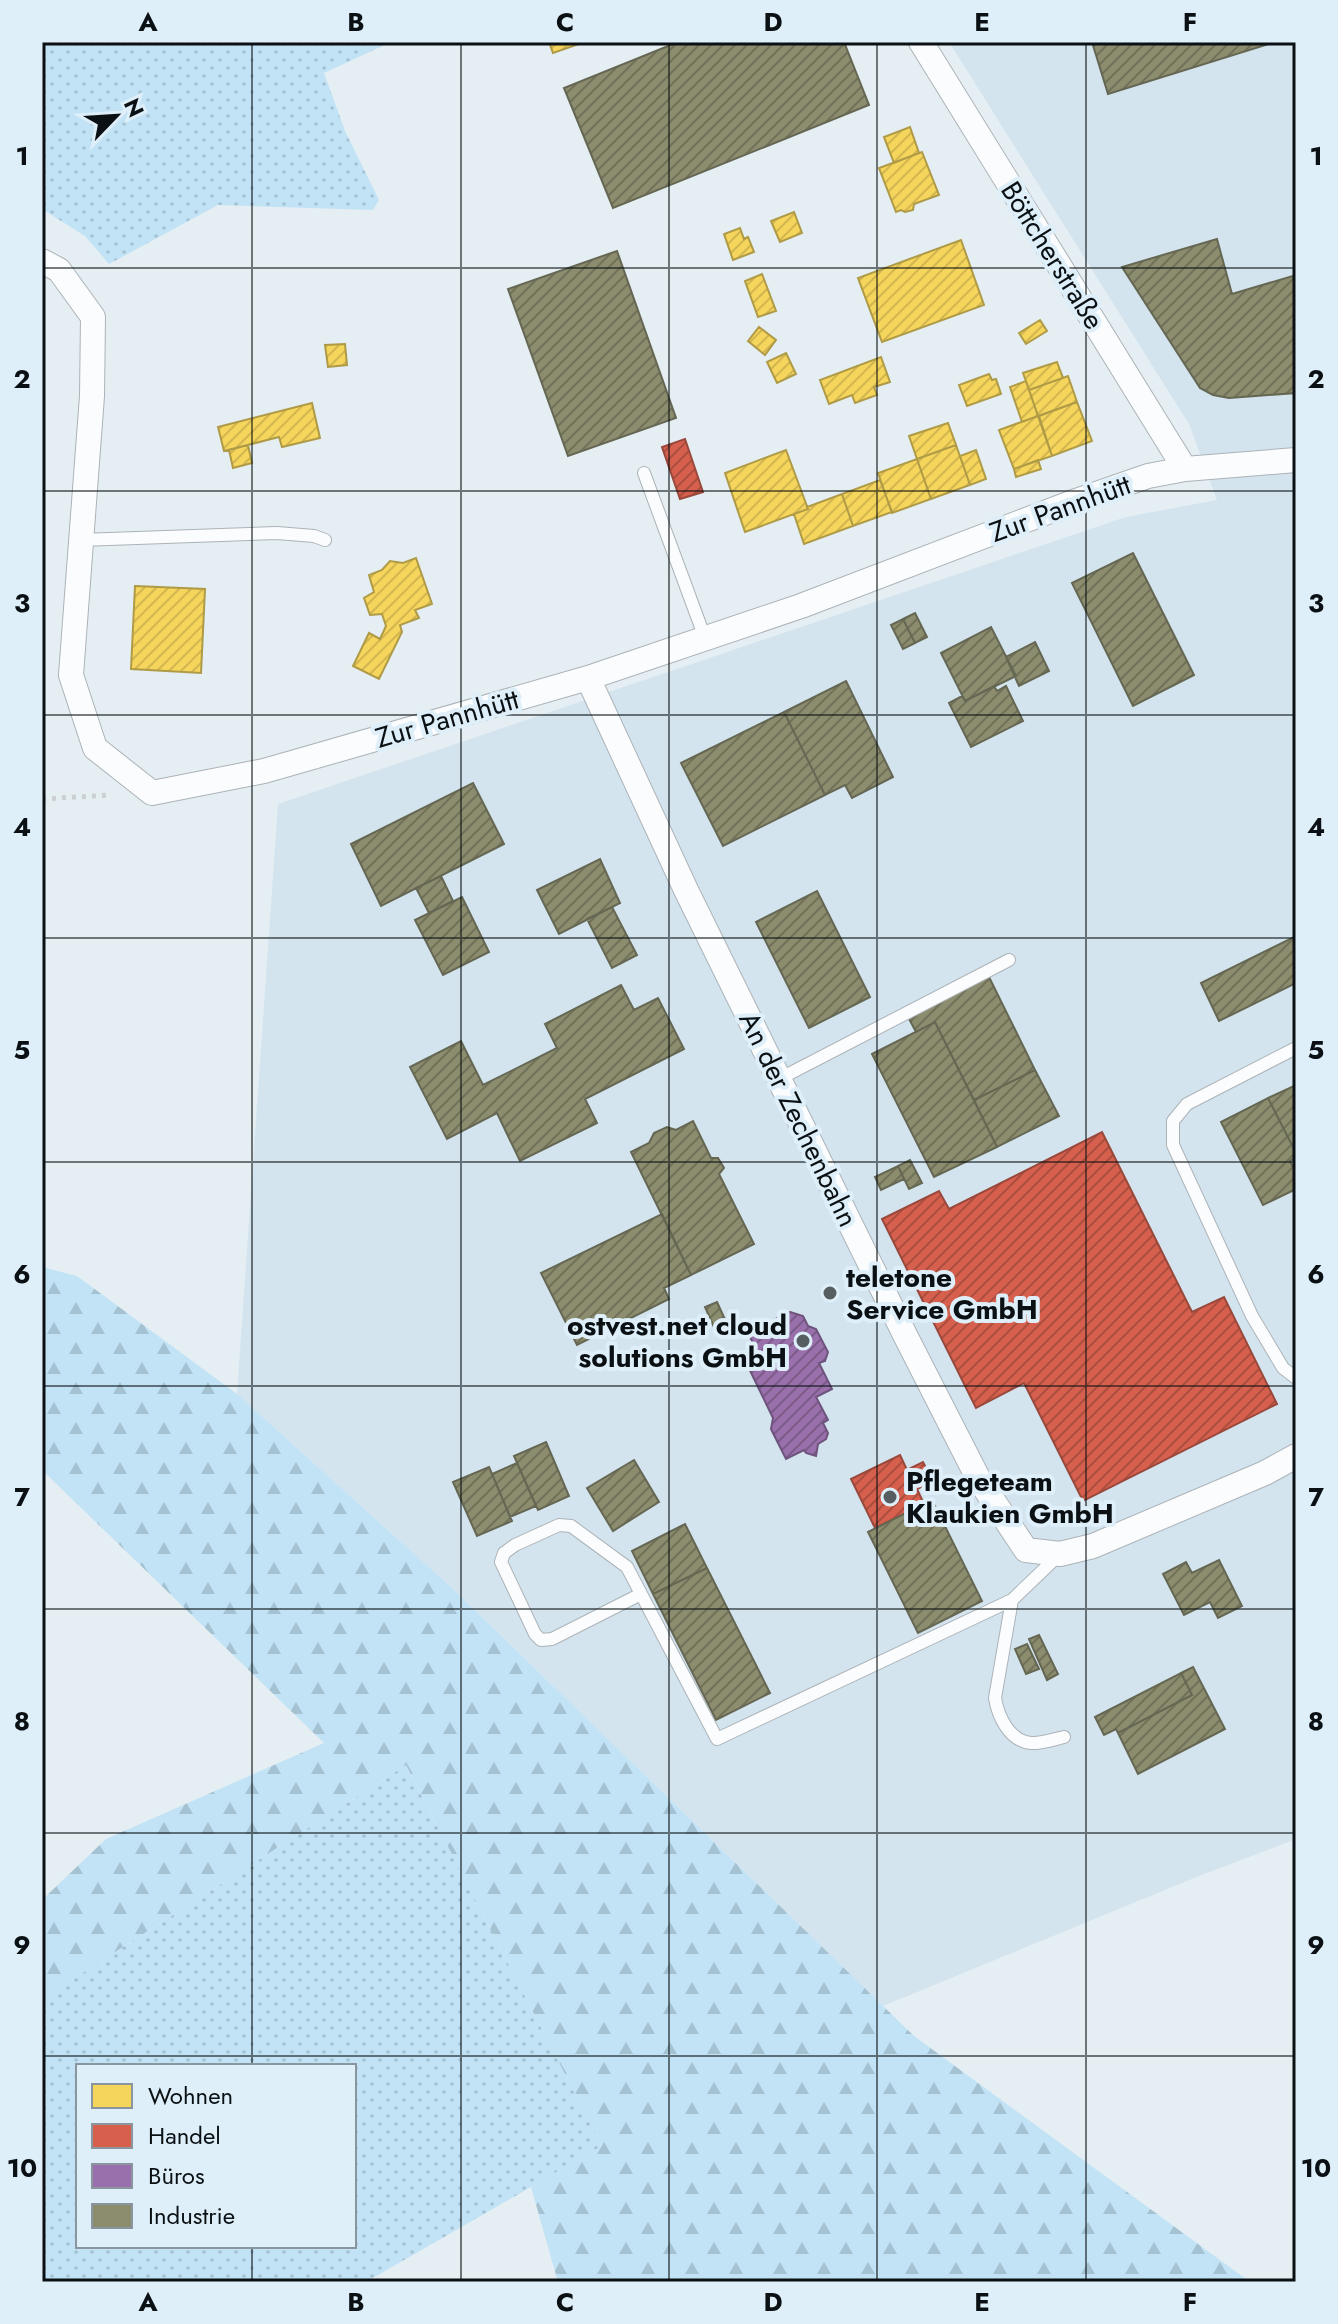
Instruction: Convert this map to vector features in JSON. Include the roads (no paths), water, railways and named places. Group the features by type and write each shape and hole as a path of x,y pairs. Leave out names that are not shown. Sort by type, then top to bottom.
{"street":[{"name":"Böttcherstraße","path":"921,42 1185,469"},
{"path":"42,261 59,270 93,317 92,396 81,540"},
{"name":"Zur Pannhütt","path":"81,540 71,675 95,748 152,793 264,771 588,678 801,606 1148,476 1185,469 1296,460"},
{"name":"An der Zechenbahn","path":"588,678 686,890 978,1478 1026,1550 1060,1554 1093,1546 1265,1473 1296,1456"}],"lane":[{"path":"644,473 705,638"},
{"path":"81,540 277,533 325,540"},
{"path":"779,1079 1009,960"},
{"path":"1296,1048 1187,1104 1173,1121 1173,1145 1252,1316 1283,1368 1296,1378"},
{"path":"641,1594 552,1639 541,1640 535,1634 501,1562 504,1553 515,1545 559,1525 571,1526 627,1567 717,1739 1012,1600 1060,1554"},
{"path":"1012,1600 995,1698 998,1713 1007,1729 1030,1743 1064,1737"}],"place":[{"name":"teletone Service GmbH","path":"830,1293"},
{"name":"ostvest.net cloud solutions GmbH","path":"803,1341"},
{"name":"Pflegeteam Klaukien GmbH","path":"890,1497"}]}
